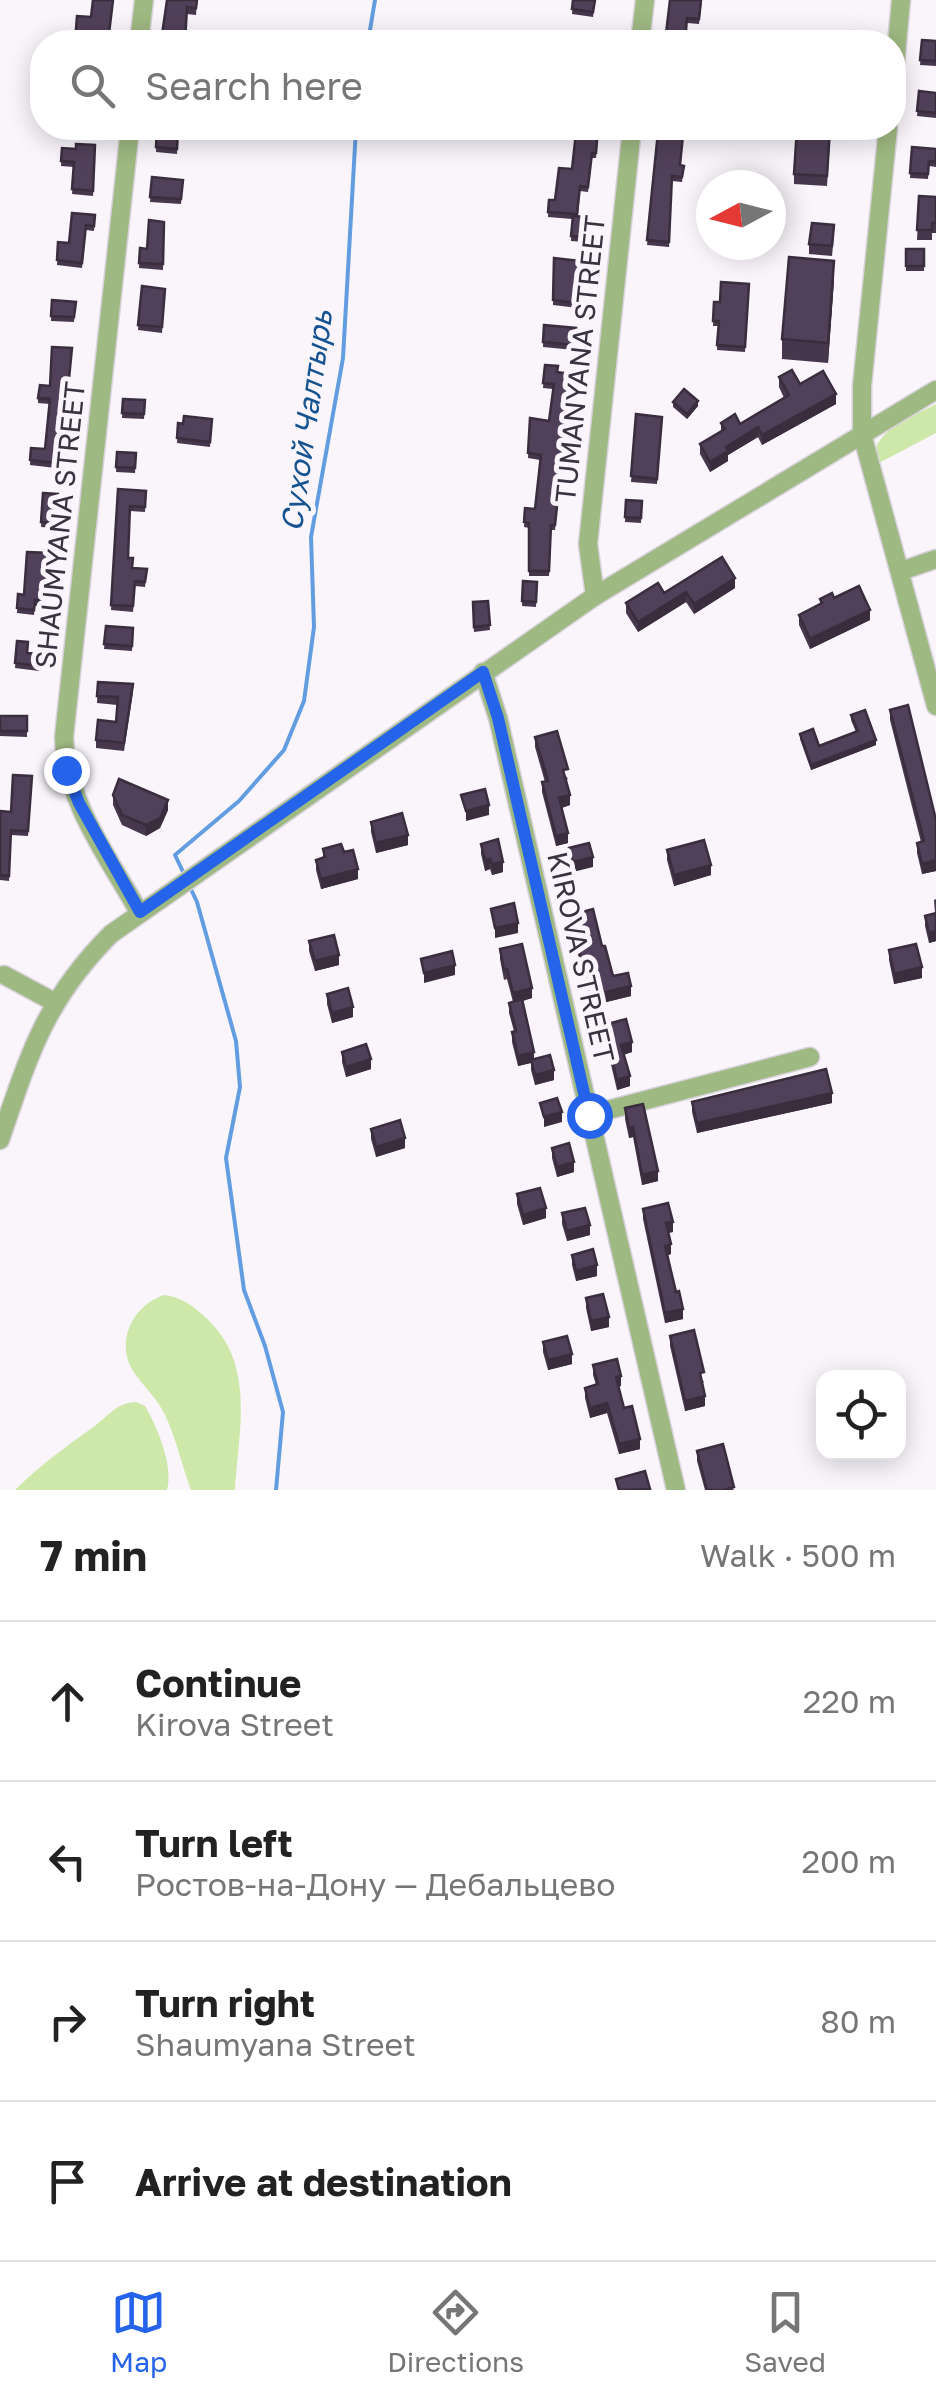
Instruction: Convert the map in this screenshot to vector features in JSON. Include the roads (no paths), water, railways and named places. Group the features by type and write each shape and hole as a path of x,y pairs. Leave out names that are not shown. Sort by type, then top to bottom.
{"street":[{"path":"140,30 144,0"},
{"path":"641,30 645,0"},
{"path":"899,30 902,0"},
{"name":"SHAUMYANA STREET","path":"129,140 64,738 66,770 79,803 140,912"},
{"name":"TUMANYANA STREET","path":"595,596 588,544 631,140"},
{"path":"887,140 862,386 862,434 936,706"},
{"path":"0,1140 24,1068 54,1002 84,960 111,934 595,596 936,390"},
{"path":"900,571 936,559"},
{"name":"KIROVA STREET","path":"483,672 498,718 676,1490"},
{"path":"4,975 54,1002"},
{"path":"589,1115 810,1057"}],"waterway":[{"name":"Сухой Чалтырь","path":"370,30 375,0"},
{"name":"Сухой Чалтырь","path":"185,876 175,855 239,801 284,750 304,701 314,627 311,537 343,358 355,140"},
{"name":"Сухой Чалтырь","path":"189,885 236,1041 240,1087 226,1158 244,1290 283,1412 276,1490"}]}
